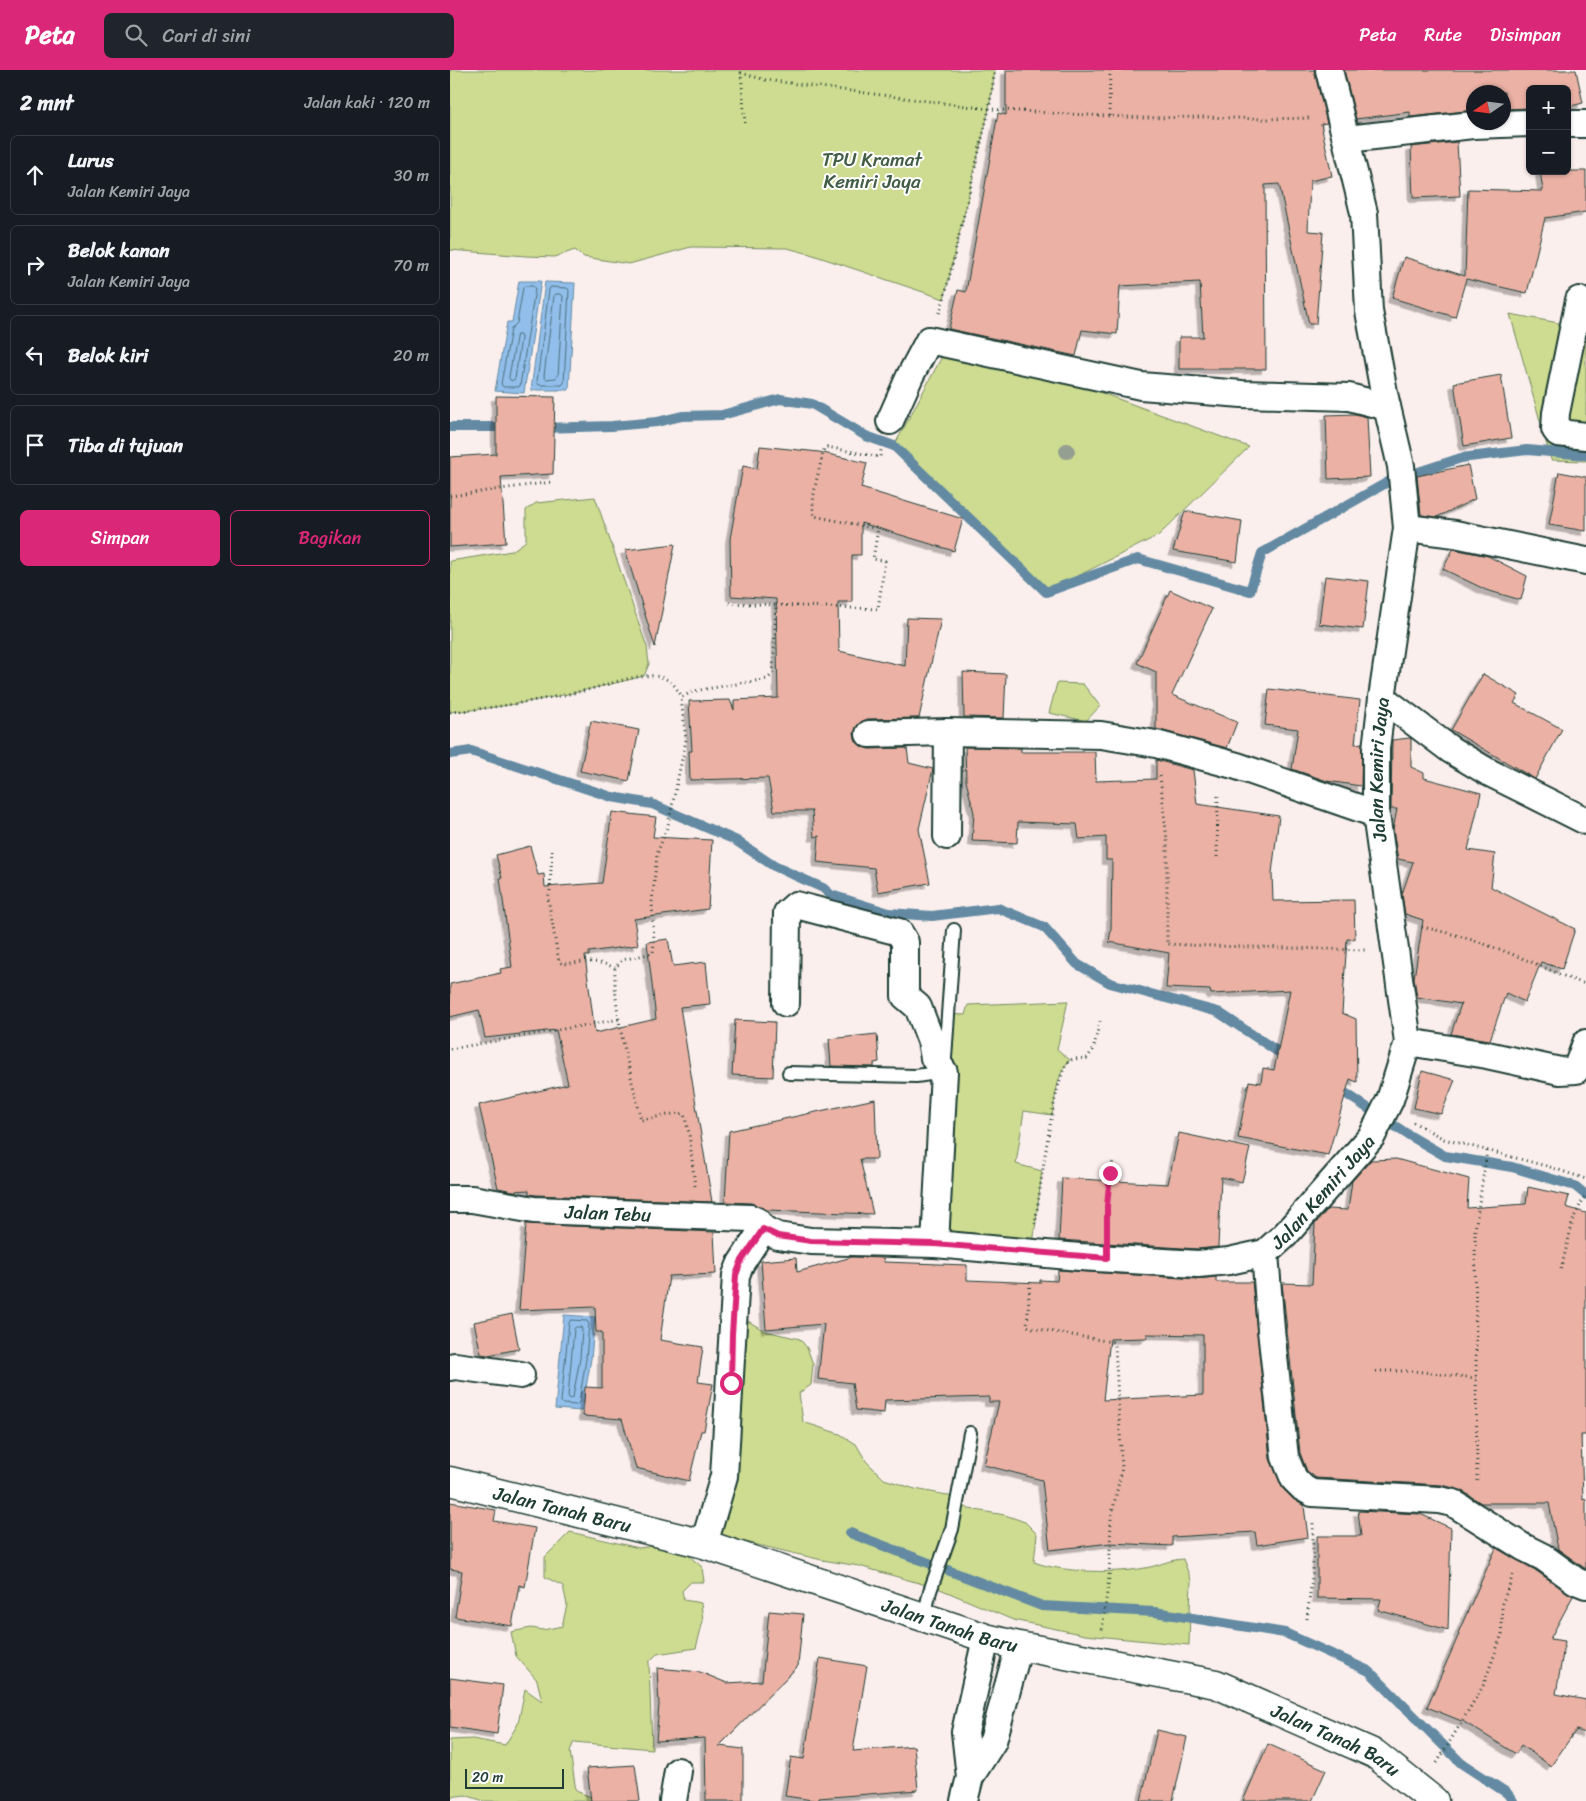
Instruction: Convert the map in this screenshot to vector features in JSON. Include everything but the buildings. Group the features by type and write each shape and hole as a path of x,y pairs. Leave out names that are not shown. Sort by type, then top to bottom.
{"main road":[{"name":"Jalan Tanah Baru","path":"450,1481 706,1538 986,1638 1018,1646 1216,1684 1375,1754 1434,1801"}],"street":[{"name":"Jalan Kemiri Jaya","path":"763,1229 778,1236 811,1241 935,1244 1032,1253 1198,1264 1229,1261 1265,1253 1285,1236 1372,1136 1391,1097 1408,1042 1376,814 1376,748 1407,528 1402,477 1369,311 1364,213 1328,70"},
{"path":"1344,128 1526,124"},
{"path":"1571,124 1586,124"},
{"path":"1579,300 1556,413 1555,429 1558,433 1586,436"},
{"path":"890,421 910,376 929,340 1141,386 1349,398 1386,402"},
{"path":"1407,528 1455,534 1586,561"},
{"path":"1382,698 1451,750 1488,772 1586,820"},
{"path":"869,734 948,732 1101,735 1156,744 1220,761 1376,814"},
{"path":"947,836 948,732"},
{"path":"786,1003 788,913 796,905 899,932 905,942 905,996 918,1007 931,1041 934,1058 944,1072 935,1244"},
{"path":"1408,1042 1560,1071 1576,1070 1586,1043"},
{"name":"Jalan Tebu","path":"450,1199 472,1199 534,1210 750,1218 757,1221 763,1229"},
{"path":"706,1538 724,1476 736,1275 741,1262 763,1229"},
{"path":"1265,1253 1271,1330 1285,1457 1294,1479 1303,1488 1312,1493 1439,1500 1453,1503 1523,1547 1543,1557 1586,1586"},
{"path":"450,1367 455,1366 521,1375"},
{"path":"967,1789 965,1732 986,1638"},
{"path":"967,1789 993,1741 1018,1646"},
{"path":"673,1801 678,1771"}],"lane":[{"path":"789,1073 916,1076 944,1072 954,930"},
{"path":"924,1617 930,1591 952,1529 970,1432"}],"path":[{"path":"929,340 944,299 989,109 995,70"},
{"path":"1108,116 1110,70"},
{"path":"745,123 741,72 766,80 989,109 1108,116 1265,119 1344,128"},
{"path":"727,603 878,609 885,561 873,559 878,529 814,516 812,510 824,449 827,447 880,457 881,450"},
{"path":"450,496 552,482"},
{"path":"682,696 694,691 767,679 774,674 776,605"},
{"path":"450,712 528,702 644,676 660,677 674,683 682,696 680,703 686,729 686,740 668,825 658,854 652,902 653,953 622,960 615,968 614,987 641,1120 678,1113 684,1114 687,1119 698,1215"},
{"path":"1156,744 1167,840 1167,944 1396,952"},
{"path":"1217,857 1217,800 1220,761"},
{"path":"552,850 548,898 559,962 563,964 594,961 615,968"},
{"path":"1391,922 1447,932 1477,941 1586,984"},
{"path":"450,1049 620,1019"},
{"path":"1100,1021 1093,1050 1088,1058 1070,1060 1066,1064 1058,1082 1042,1170 1032,1253 1027,1326 1112,1342 1115,1346 1122,1468 1111,1518 1107,1593 1102,1628"},
{"path":"1391,1097 1403,1114 1416,1124 1444,1139 1550,1167 1586,1179"},
{"path":"1478,1519 1476,1230 1487,1150"},
{"path":"1107,1258 1107,1206 1112,1159"},
{"path":"1561,1268 1567,1240 1578,1209 1586,1194"},
{"path":"1376,1371 1414,1371 1476,1378"},
{"path":"1306,1619 1314,1569 1312,1493"},
{"path":"1436,1764 1483,1686 1502,1634 1502,1604 1523,1547"}],"green space":[{"name":"TPU Kramat Kemiri Jaya","path":"450,70 995,70 989,109 944,299 787,248 691,247 629,264 584,257 575,250 555,257 450,250"},
{"path":"1510,314 1586,328 1586,461 1551,460"},
{"path":"952,338 1249,447 1159,535 1046,592 894,446"},
{"path":"595,497 647,647 649,664 644,676 524,703 450,712 450,561 512,551 526,541 526,510 536,503"},
{"path":"1057,683 1083,684 1100,706 1086,721 1049,713"},
{"path":"1068,1001 1057,1049 1070,1060 1059,1079 1052,1115 1024,1111 1016,1164 1042,1171 1032,1253 935,1244 948,1014 965,1015 968,1005"},
{"path":"734,1313 765,1331 800,1339 807,1348 813,1364 811,1385 799,1393 803,1422 840,1434 856,1444 866,1461 884,1479 915,1489 947,1495 969,1509 1005,1515 1025,1522 1037,1534 1034,1562 1046,1566 1075,1570 1123,1571 1183,1559 1191,1580 1189,1645 1085,1635 1013,1620 940,1589 859,1566 822,1560 707,1533"},
{"path":"570,1532 639,1548 674,1543 702,1567 704,1582 691,1582 682,1591 684,1600 701,1603 703,1621 696,1648 657,1654 649,1662 652,1749 574,1742 570,1751 576,1791 591,1797 591,1801 484,1801 465,1795 450,1797 450,1740 473,1739 505,1745 518,1724 525,1689 542,1701 537,1680 516,1656 511,1632 531,1628 543,1630 562,1626 567,1605 563,1586 545,1577 545,1557"}],"water":[{"path":"519,281 541,281 524,393 495,391 507,322 512,322"},
{"path":"545,282 575,283 569,390 531,390"},
{"path":"564,1315 595,1317 591,1359 582,1411 555,1409"}],"waterway":[{"path":"542,428 612,426 657,422 682,416 722,415 780,399 812,404 866,436 894,446 1046,592 1138,559 1250,591 1262,553 1388,482 1461,458 1527,450 1586,455"},
{"path":"450,427 510,427"},
{"path":"450,754 471,751 612,797 652,804 735,840 774,866 823,888 831,895 889,913 932,916 998,908 1044,927 1077,964 1110,983 1218,1012 1289,1059"},
{"path":"1336,1087 1407,1134 1445,1156 1512,1167 1575,1186 1586,1195"},
{"path":"850,1533 1042,1606 1155,1612 1285,1633 1369,1671 1461,1763 1507,1793 1513,1801"}],"route":[{"path":"731,1383 736,1275 741,1262 763,1229 778,1236 811,1241 935,1244 1107,1258 1107,1206 1110,1173"}]}
